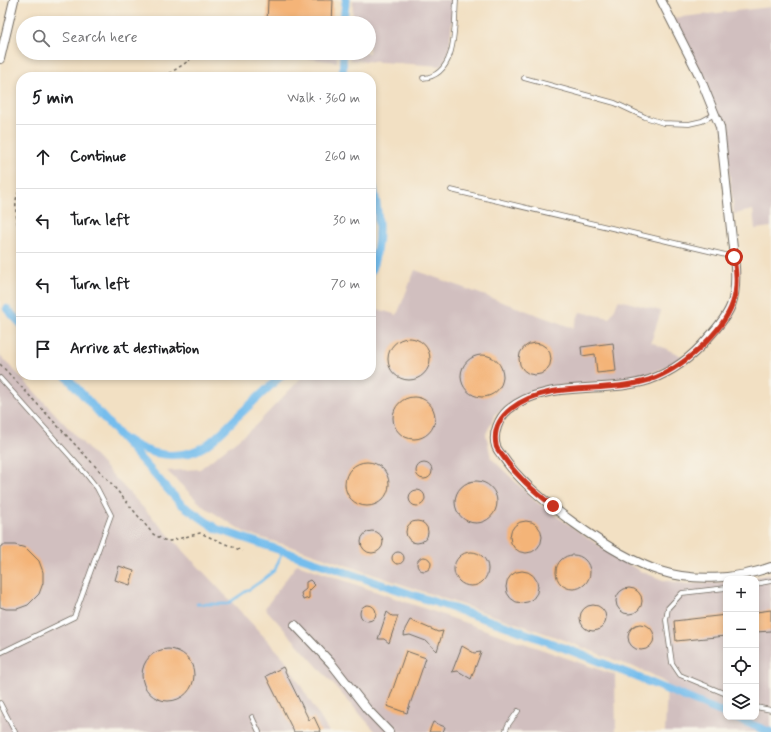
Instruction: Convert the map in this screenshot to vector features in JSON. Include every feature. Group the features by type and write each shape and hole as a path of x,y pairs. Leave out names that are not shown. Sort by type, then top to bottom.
{"street":[{"path":"0,59 14,0"},
{"path":"661,0 716,114 722,142 734,257 736,285 730,309 718,328 702,346 685,360 649,380 624,385 549,392 529,398 510,409 501,417 496,430 496,446 510,467 536,493 587,531 614,549 642,564 675,575 695,577 740,575 757,572 771,567"},
{"path":"295,624 331,663 367,709 389,732"}],"lane":[{"path":"423,78 432,77 439,73 446,64 453,41 456,0"},
{"path":"524,78 615,103 645,117 663,123 689,124 702,121 716,114"},
{"path":"451,190 734,257"},
{"path":"0,378 86,474 96,488 111,515 74,617 0,653"},
{"path":"759,583 771,581"},
{"path":"723,588 682,593 668,608 666,620 672,664 680,675 723,693"},
{"path":"0,703 15,732"},
{"path":"759,708 771,710"},
{"path":"505,732 518,711"},
{"path":"252,717 259,732"}],"path":[{"path":"172,72 190,60"},
{"path":"16,198 16,210"},
{"path":"0,364 110,482 153,534 164,540 170,541 200,533 242,551"}],"shaded area":[{"path":"353,0 454,0 449,52 442,66 350,60 376,60 376,16 352,16"},
{"path":"771,7 771,227 755,229 753,210 734,214 725,136 673,18"},
{"path":"322,60 337,60 337,62"},
{"path":"415,270 573,328 580,312 610,318 619,300 661,311 651,342 684,357 664,368 639,377 558,386 523,396 495,414 486,434 491,458 535,501 608,552 640,571 663,580 687,584 723,582 723,720 759,720 759,576 771,574 771,732 665,732 667,684 651,674 553,636 299,549 246,533 203,506 167,471 200,469 255,426 299,380 376,380 376,309 397,315"},
{"path":"0,355 16,372 16,380 23,380 284,658 329,732 0,732"},
{"path":"297,564 615,675 616,732 376,732 265,608"}],"building":[{"path":"268,0 333,0 332,16 267,16"},
{"path":"405,338 413,338 421,341 427,347 430,359 427,371 421,377 413,380 405,380 397,377 391,371 388,363 388,355 391,347 397,341"},
{"path":"532,343 538,343 548,350 551,359 550,365 544,372 538,375 532,375 522,368 519,362 519,356 526,346"},
{"path":"613,343 616,371 597,373 595,354 582,356 581,347"},
{"path":"478,355 486,355 494,358 500,364 503,376 500,388 494,394 486,397 478,397 470,394 464,388 461,380 461,372 464,364 470,358"},
{"path":"410,397 418,397 426,400 432,406 435,418 432,430 426,436 418,439 410,439 402,436 396,430 393,422 393,414 396,406 402,400"},
{"path":"367,462 379,466 385,472 389,484 385,496 379,502 367,506 355,502 349,496 345,484 349,472 355,466"},
{"path":"424,463 430,465 432,471 430,477 424,479 418,477 416,471 418,465"},
{"path":"472,481 480,481 488,484 494,490 497,502 494,514 488,520 480,523 472,523 464,520 458,514 455,506 455,498 458,490 464,484"},
{"path":"417,490 424,495 425,498 420,505 417,506 410,501 409,498 414,491"},
{"path":"417,521 425,524 428,532 425,540 417,543 409,540 406,532 409,524"},
{"path":"523,521 529,521 539,528 542,537 541,543 535,550 529,553 523,553 513,546 510,540 510,534 517,524"},
{"path":"372,531 380,534 383,542 380,550 372,553 364,550 361,542 364,534"},
{"path":"3,545 15,545 26,548 39,561 43,572 43,583 39,594 28,605 17,609 6,609 0,607 0,547"},
{"path":"396,552 400,552 404,558 400,564 396,564 392,560 392,556"},
{"path":"468,552 474,552 478,553 485,559 488,569 487,576 481,583 474,586 468,586 464,585 457,579 454,572 454,566 455,562 461,555"},
{"path":"573,555 585,560 590,572 585,584 573,589 561,584 556,572 561,560"},
{"path":"421,557 427,557 431,561 431,567 427,571 421,571 417,567 417,561"},
{"path":"119,566 134,571 130,585 115,580"},
{"path":"519,571 525,571 534,575 538,587 534,599 525,603 519,603 510,599 506,590 506,584 510,575"},
{"path":"310,580 315,585 309,591 309,598 303,600 301,593 306,589 306,582"},
{"path":"629,588 638,592 642,601 638,610 629,614 620,610 616,601 620,592"},
{"path":"368,605 374,607 376,613 374,619 368,621 362,619 360,613 362,607"},
{"path":"593,605 602,609 606,618 602,627 593,631 584,627 580,618 584,609"},
{"path":"771,610 771,631 759,632 759,612"},
{"path":"387,612 392,616 398,616 389,643 384,639 378,639"},
{"path":"723,615 723,636 676,641 674,621"},
{"path":"410,620 438,632 443,631 437,651 426,641 410,635 404,636 405,629"},
{"path":"641,624 650,628 654,637 650,646 641,650 632,646 628,637 632,628"},
{"path":"462,646 474,653 481,652 471,679 458,671 452,672"},
{"path":"163,649 173,649 187,656 194,670 194,680 187,694 173,701 163,701 153,697 146,690 142,680 142,670 146,660 153,653"},
{"path":"406,651 426,658 407,713 387,706"},
{"path":"283,667 309,720 314,717 321,732 294,732 266,676"},
{"path":"433,722 445,727 443,732 429,732"}],"waterway":[{"path":"344,16 346,0"},
{"path":"343,60 343,72"},
{"path":"376,201 378,213 376,253"},
{"path":"7,309 16,319"},
{"path":"69,380 181,504 217,529 512,628 598,661 723,713"},
{"path":"127,440 145,450 165,455 186,454 196,451 218,436 277,380"},
{"path":"197,604 227,604 275,570 282,552"},
{"path":"740,720 770,732"}],"route":[{"path":"553,506 525,484 510,467 496,446 496,430 501,417 510,409 529,398 549,392 624,385 649,380 670,370 685,360 702,346 718,328 730,309 736,293 734,257"}]}
